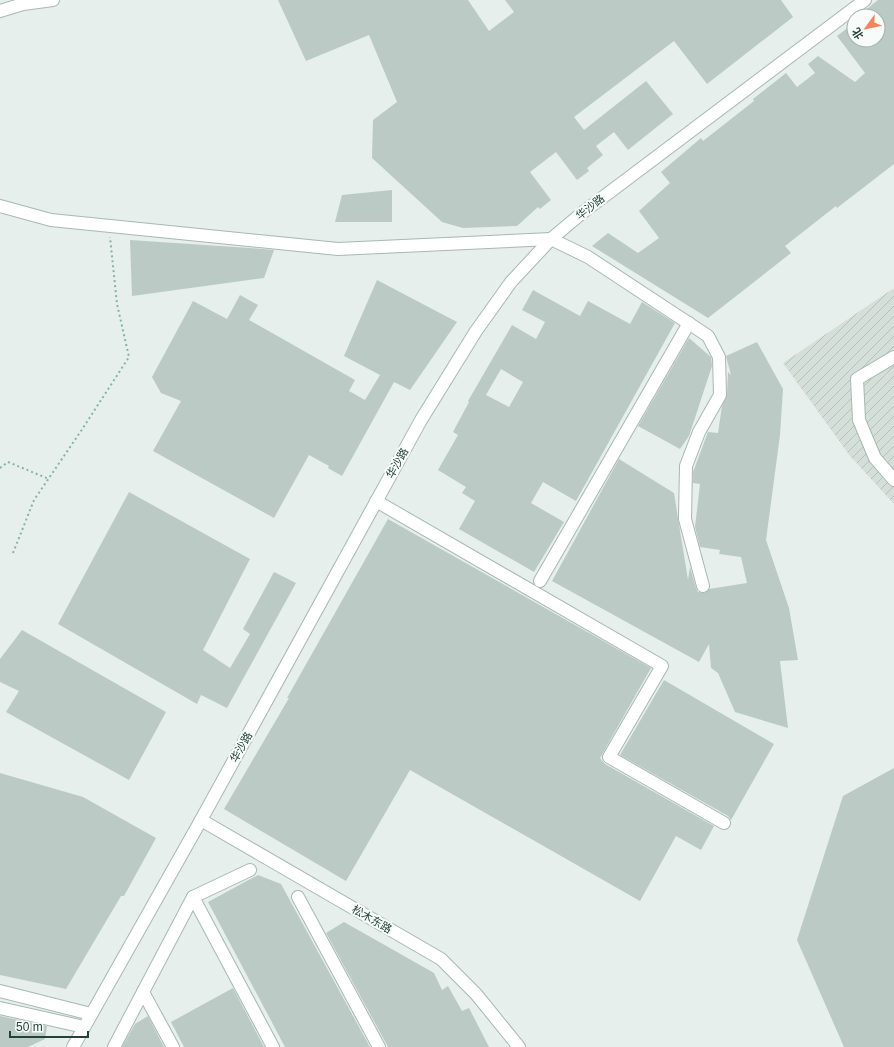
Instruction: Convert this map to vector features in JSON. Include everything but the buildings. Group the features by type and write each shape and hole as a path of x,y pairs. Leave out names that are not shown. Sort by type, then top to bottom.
{"street":[{"path":"0,11 28,2 53,0"},
{"name":"华沙路","path":"72,1047 201,820 420,420 476,331 511,282 551,239 582,213 865,0"},
{"path":"0,206 51,220 338,249 551,239 588,257 708,336 719,357 720,395 699,432 686,466 685,519 703,586"},
{"path":"540,581 689,323"},
{"path":"894,357 857,379 859,420 875,458 894,480"},
{"path":"376,501 662,666 609,757 724,823"},
{"name":"松木东路","path":"201,820 441,959 476,994 519,1047"},
{"path":"114,1047 193,897 250,870"},
{"path":"298,896 379,1047"},
{"path":"193,897 273,1047"},
{"path":"0,992 91,1014"},
{"path":"143,992 173,1047"},
{"path":"0,1008 84,1027"}],"path":[{"path":"13,552 34,500 81,432 129,357 117,304 109,226"},
{"path":"0,468 8,462 49,479"}],"shaded area":[{"path":"894,288 894,504 850,456 783,363"}]}
